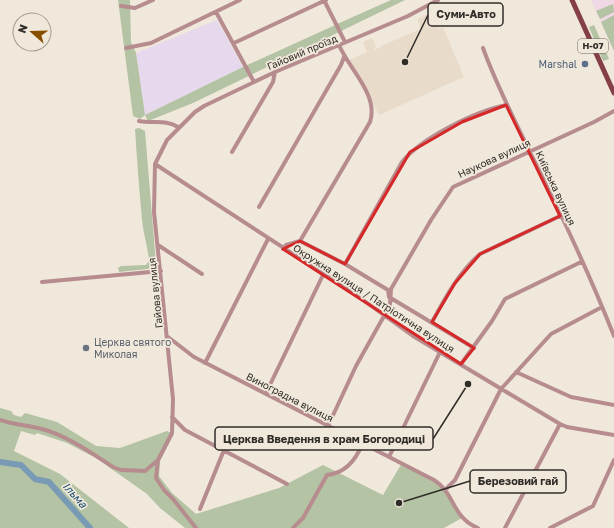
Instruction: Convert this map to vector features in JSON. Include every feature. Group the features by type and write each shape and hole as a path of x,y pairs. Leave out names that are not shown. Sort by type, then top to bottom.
{"main road":[{"name":"Н-07","path":"572,0 614,93"}],"street":[{"path":"121,6 136,8 153,0"},
{"path":"126,48 140,47 151,43 240,0"},
{"path":"234,43 325,0 345,42"},
{"name":"Гайовий проїзд","path":"178,127 204,106 276,72 408,16 438,0"},
{"path":"216,12 254,82"},
{"path":"300,241 370,122 372,114 372,105 357,76 344,57 339,45"},
{"name":"Київська вулиця","path":"483,48 506,105 530,151 582,262 614,336"},
{"path":"259,208 341,65 344,57"},
{"path":"232,152 273,82 276,72"},
{"path":"345,264 402,162 410,152 433,136 487,110 506,105"},
{"name":"Наукова вулиця","path":"328,426 356,366 390,304 389,297 391,289 449,190 458,184 594,122 614,111"},
{"path":"139,122 171,122 178,127"},
{"name":"Гайова вулиця","path":"158,460 172,433 171,416 173,399 154,212 155,164 167,140 178,127"},
{"name":"Окружна вулиця / Патріотична вулиця","path":"155,164 283,249 385,314 440,352 560,424 567,427 614,435"},
{"path":"432,322 469,264 480,254 560,216"},
{"path":"205,363 268,239"},
{"path":"283,249 286,245 300,241 345,264 388,290 389,297 474,348"},
{"path":"158,245 202,274"},
{"path":"461,364 474,348 505,299 582,262"},
{"path":"42,282 161,271"},
{"path":"266,393 323,275"},
{"path":"445,490 455,480 501,389 551,334 602,307"},
{"name":"Виноградна вулиця","path":"167,337 182,349 205,363 434,480 445,490 462,518 478,528"},
{"path":"389,457 440,352"},
{"path":"516,372 571,397 614,405"},
{"path":"171,416 185,430 287,484"},
{"path":"0,420 55,433 113,467 121,470 145,471 158,460"},
{"path":"505,528 560,424"},
{"path":"293,528 303,518 327,475 343,472 356,456 362,444"},
{"path":"200,509 224,450"},
{"path":"158,460 156,478 164,490 174,499 196,528"},
{"path":"550,528 593,506 614,460"}],"highlighted area":[{"path":"506,105 560,216 480,254 455,283 432,322 474,348 461,364 283,249 300,241 345,264 410,152 462,122"}],"shaded area":[{"path":"591,0 614,0 614,51 601,22"},
{"path":"430,13 438,29 443,27 464,77 379,115 350,60 367,52 363,42 372,38 376,47 374,50 421,29 417,19"},
{"path":"217,20 243,67 145,115 136,53"}],"green space":[{"path":"118,0 130,0 131,42 136,53 145,115 140,119 133,116"},
{"path":"391,0 405,0 193,103 148,121 145,115 243,67"},
{"path":"613,4 614,12 600,19 596,11"},
{"path":"614,15 614,51 601,22"},
{"path":"594,25 609,59 603,61 589,27"},
{"path":"139,128 145,131 156,264 148,269 119,272 118,268 121,266 146,265 149,261 143,224 138,174 135,129"},
{"path":"0,408 11,411 14,415 21,417 25,413 57,422 96,446 120,448 167,431 174,434 160,461 159,476 172,493 196,514 279,488 323,465 383,495 402,463 441,485 462,518 444,528 185,528 160,508 147,494 96,458 67,443 37,433 35,435 21,431 14,451 60,474 129,528 0,528"}],"waterway":[{"name":"Ільма","path":"0,462 21,465 35,479 49,482 90,528"}],"place":[{"name":"Суми-Авто","path":"405,62"},
{"name":"Marshal","path":"585,64"},
{"name":"Церква святого Миколая","path":"86,348"},
{"name":"Церква Введення в храм Богородиці","path":"468,384"},
{"name":"Березовий гай","path":"399,503"}]}
